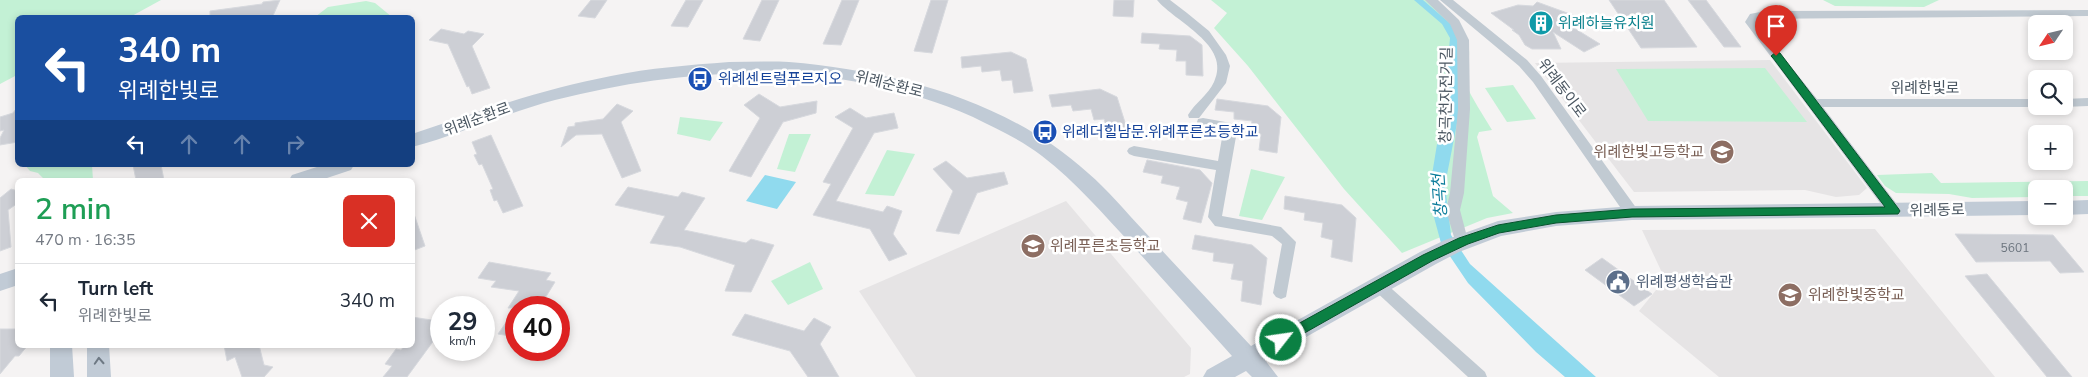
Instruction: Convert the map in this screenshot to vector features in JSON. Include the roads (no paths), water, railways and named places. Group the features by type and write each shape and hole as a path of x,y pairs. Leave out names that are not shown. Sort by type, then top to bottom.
{"street":[{"path":"1163,0 1211,41 1220,53 1224,64 1222,78 1198,118 1226,126 1230,131 1215,217 1220,222 1276,231 1289,242 1281,293"},
{"name":"창곡천자전거길","path":"1431,0 1452,17 1461,31 1463,40 1464,109 1457,193 1453,210 1459,233"},
{"name":"위례동이로","path":"1446,0 1523,63 1537,79 1632,213"},
{"path":"2074,13 2088,25"},
{"path":"1894,211 1814,103 1755,29 1751,22 1754,16 1765,14 2088,13"},
{"name":"위례순환로","path":"415,140 554,94 660,73 722,67 801,67 866,76 890,82 948,100 978,112 1016,130 1050,152 1082,178 1266,377"},
{"path":"2073,103 2088,102"},
{"name":"위례한빛로","path":"1814,103 2028,103"},
{"path":"1134,151 1224,167"},
{"path":"306,178 338,167"},
{"path":"2073,208 2088,207"},
{"name":"위례동로","path":"1215,377 1378,285 1452,246 1498,229 1556,219 1632,213 2028,208"},
{"path":"0,282 15,277"},
{"path":"1378,285 1479,377"},
{"path":"61,348 62,377"},
{"path":"98,348 100,377"}],"water":[{"name":"창곡천","path":"1414,0 1423,0 1453,26 1458,39 1460,108 1445,185 1451,235 1470,264 1596,377 1565,377 1536,352 1468,283 1441,243 1432,210 1431,181 1445,95 1450,38 1442,24"},
{"path":"765,175 796,182 777,209 746,201"}],"place":[{"name":"위례하늘유치원","path":"1541,23"},
{"name":"위례센트럴푸르지오","path":"700,79"},
{"name":"위례더힐남문.위례푸른초등학교","path":"1045,132"},
{"name":"위례한빛고등학교","path":"1722,152"},
{"name":"위례푸른초등학교","path":"1033,246"},
{"name":"위례평생학습관","path":"1618,282"},
{"name":"위례한빛중학교","path":"1790,295"}]}
